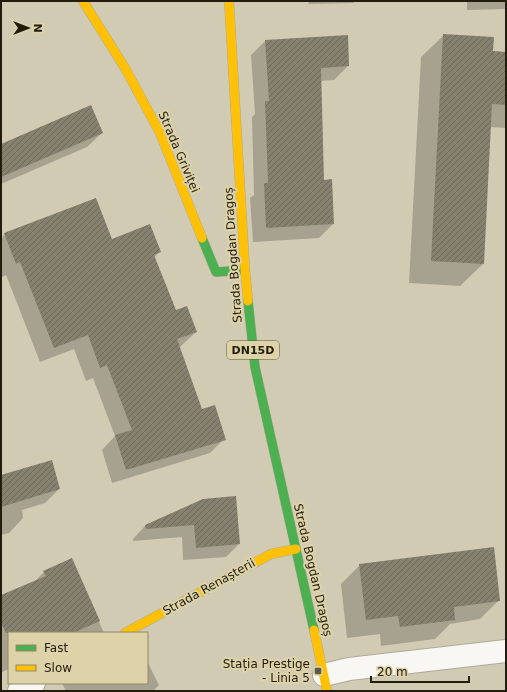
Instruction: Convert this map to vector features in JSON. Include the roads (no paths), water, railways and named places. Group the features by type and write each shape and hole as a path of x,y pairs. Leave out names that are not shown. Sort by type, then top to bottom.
{"main road":[{"name":"Strada Griviței","path":"83,1 125,68 160,132 216,272 245,270"},
{"name":"Strada Bogdan Dragoș","path":"229,1 245,270 255,367 326,683"},
{"name":"Strada Renașterii","path":"127,632 271,554 296,549"}],"street":[{"path":"326,683 349,669 506,651"},
{"path":"19,691 32,684"}],"place":[{"name":"Stația Prestige - Linia 5","path":"318,671"}]}
